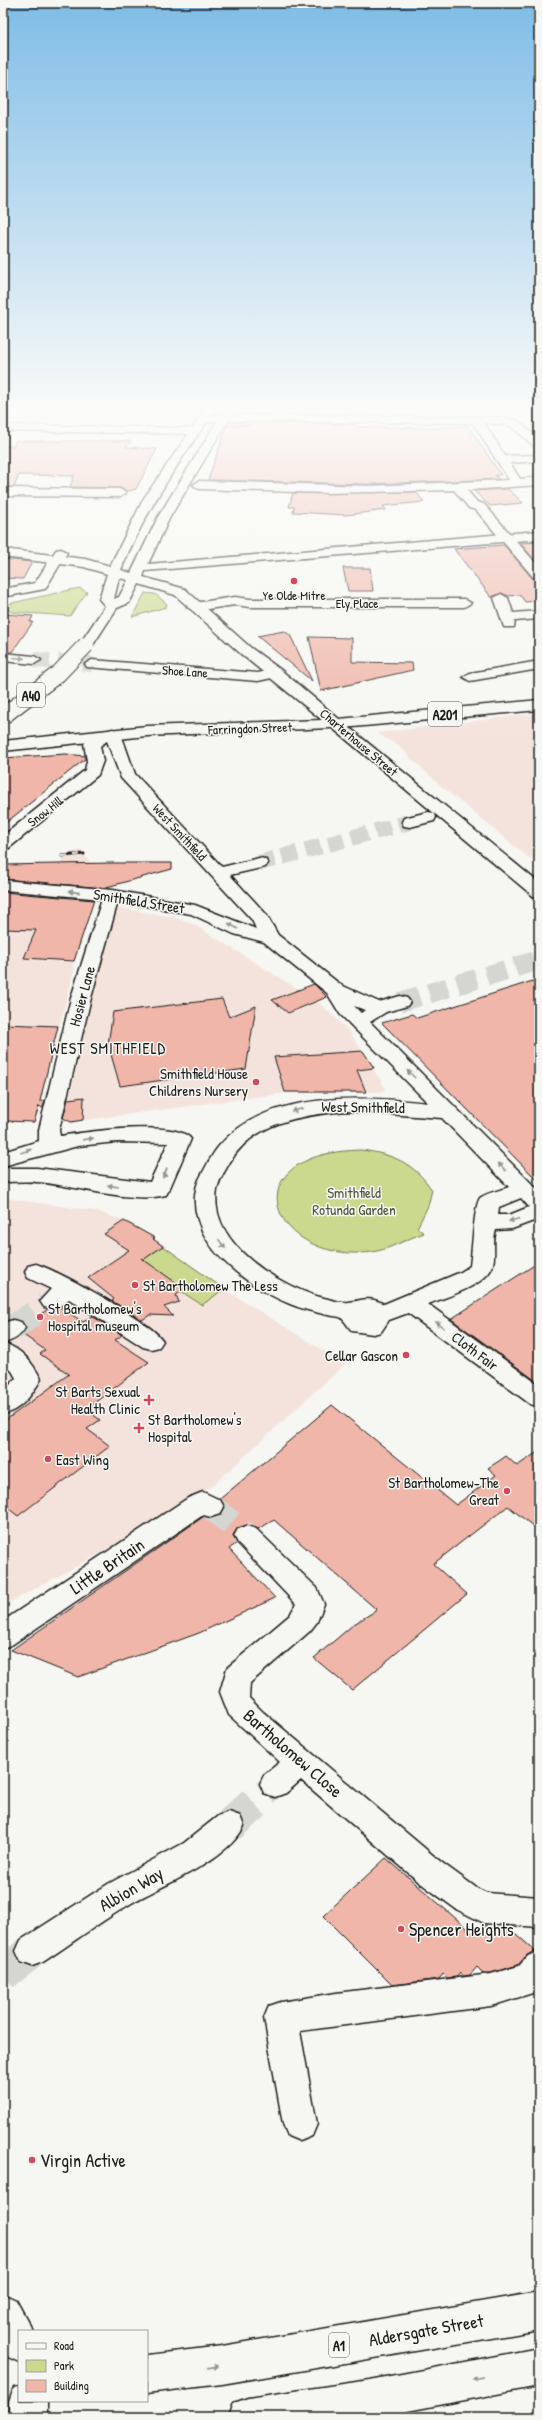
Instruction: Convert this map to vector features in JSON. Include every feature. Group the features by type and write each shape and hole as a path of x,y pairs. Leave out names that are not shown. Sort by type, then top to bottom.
{"street":[{"path":"112,605 106,599 114,571 140,520"},
{"name":"A40","path":"3,716 58,674 86,645 112,605 124,600 142,571 163,520"},
{"path":"492,520 539,575"},
{"path":"142,571 197,563 539,535"},
{"path":"3,548 59,556"},
{"path":"3,553 59,556"},
{"path":"3,593 33,589 40,586 59,556"},
{"name":"Charterhouse Street","path":"59,556 114,571 142,571 180,592 194,607 246,651 322,710 335,723 539,892"},
{"path":"3,599 28,594 33,589"},
{"path":"501,598 508,621 539,615"},
{"name":"Ely Place","path":"194,607 221,604 234,606 250,603 464,604"},
{"path":"3,657 34,660"},
{"name":"Shoe Lane","path":"92,664 258,677 276,673"},
{"path":"470,678 539,665"},
{"name":"A201","path":"335,723 392,720 539,705"},
{"name":"A201","path":"240,726 255,721 305,716 322,710"},
{"name":"Farringdon Street","path":"71,740 92,744 112,740 148,738 166,733 240,726 263,728 335,723"},
{"name":"Farringdon Street","path":"3,746 71,740 83,736 112,740"},
{"path":"86,778 116,776 121,754 112,740"},
{"name":"Snow Hill","path":"3,844 92,772 96,761 92,744"},
{"name":"West Smithfield","path":"116,776 218,873 260,918 270,938 334,989 364,1004 379,1008"},
{"path":"410,822 428,817"},
{"path":"218,873 259,863"},
{"name":"Smithfield Street","path":"3,885 113,896 195,910 224,921 240,930 270,938"},
{"name":"Hosier Lane","path":"50,1145 50,1130 79,1007 107,905 113,896"},
{"name":"West Smithfield","path":"334,989 347,1010 539,1204"},
{"path":"365,1028 367,1019 379,1008 400,1002"},
{"name":"West Smithfield","path":"448,1112 354,1105 311,1107 261,1123 232,1145 216,1163 205,1196 206,1208 213,1232 230,1254 264,1281 294,1296 347,1310 360,1326 373,1326 381,1313 411,1303 469,1278 479,1271 483,1261 483,1234 487,1223 488,1203 524,1190"},
{"path":"3,1159 50,1145 122,1135 172,1137 180,1139 158,1190 127,1188 37,1175 3,1175"},
{"path":"487,1223 512,1222 539,1212"},
{"path":"36,1272 60,1294 112,1313 151,1341"},
{"name":"Cloth Fair","path":"411,1303 539,1398"},
{"path":"3,1352 21,1364 29,1379 17,1396 3,1406"},
{"name":"Little Britain","path":"3,1636 197,1505 203,1502 211,1507"},
{"name":"Bartholomew Close","path":"247,1536 307,1596 310,1604 307,1614 300,1622 237,1677 233,1690 234,1700 253,1721 301,1762 430,1872 467,1899 484,1908 539,1912"},
{"path":"275,1784 301,1762"},
{"name":"Albion Way","path":"32,1951 119,1894 195,1854 229,1826"},
{"path":"300,2124 281,2018 336,2009 491,1990 529,1979 539,1967"},
{"name":"Aldersgate Street","path":"148,2374 222,2365 539,2311"},
{"path":"248,2417 370,2399 539,2367"},
{"path":"28,2402 28,2417"}],"shaded area":[{"path":"539,713 539,860 533,861 441,786 397,745 377,733"},
{"path":"80,850 92,864 61,864 62,855"},
{"path":"3,893 43,895 93,902 72,967 75,967 34,1122 3,1121"},
{"path":"119,908 173,917 193,924 317,1001 349,1031 386,1089 381,1092 285,1093 71,1122 68,1120 69,1099 89,1011 115,910"},
{"name":"St Bartholomew's Hospital","path":"3,1198 95,1211 134,1224 224,1289 345,1364 213,1485 103,1552 3,1606"}],"green space":[{"path":"79,588 87,592 70,616 11,612 3,605"},
{"path":"145,593 155,594 167,604 166,607 132,617"},
{"name":"Smithfield Rotunda Garden","path":"361,1150 383,1154 402,1161 418,1173 432,1190 428,1206 417,1228 424,1233 386,1249 372,1252 337,1251 309,1242 289,1226 278,1207 279,1187 292,1169 319,1156"},
{"path":"163,1246 224,1289 202,1305 179,1290 132,1252 144,1259"}],"building":[{"path":"539,542 539,565 520,543"},
{"path":"504,545 533,579 539,580 539,601 525,602 520,595 508,596 502,593 491,597 454,549"},
{"path":"3,559 32,562 23,579 3,578"},
{"path":"343,568 370,568 373,591 348,591"},
{"path":"3,614 33,616 30,622 33,622 12,652 3,652"},
{"path":"284,631 290,635 312,681 257,636"},
{"path":"309,637 352,638 352,662 412,663 413,670 321,691"},
{"path":"66,754 85,756 85,759 3,825 3,758"},
{"path":"172,863 172,869 103,888 3,879 3,865"},
{"path":"3,892 94,900 74,961 24,958 36,930 3,929"},
{"path":"539,979 539,1182 382,1023 412,1014 417,1018"},
{"path":"314,984 327,997 288,1013 272,1000"},
{"path":"222,999 229,1017 256,1006 246,1069 120,1086 108,1044 113,1012"},
{"path":"3,1024 58,1026 40,1101 45,1101 43,1108 39,1106 34,1122 3,1121"},
{"path":"363,1051 374,1068 357,1070 366,1092 285,1092 274,1057"},
{"path":"84,1097 83,1120 71,1122 63,1118 68,1099"},
{"name":"St Bartholomew The Less","path":"124,1221 155,1238 153,1239 163,1246 143,1260 185,1289 176,1295 179,1302 164,1307 173,1316 150,1315 142,1320 112,1301 114,1299 88,1278 129,1250 104,1234"},
{"path":"539,1262 539,1383 451,1319"},
{"path":"60,1307 83,1322 92,1316 122,1335 115,1340 149,1362 86,1409 100,1420 87,1429 110,1446 18,1516 3,1504 3,1422 69,1374 40,1354 45,1350 22,1334 26,1329 25,1326 48,1309"},
{"path":"332,1405 456,1505 496,1475 488,1468 506,1456 517,1466 539,1451 539,1531 508,1506 433,1564 467,1594 352,1690 314,1658 354,1624 377,1610 274,1520 258,1529 247,1525 238,1528 233,1535 237,1543 229,1549 275,1598 199,1633 78,1677 11,1650 203,1517 211,1518 220,1515 225,1508 220,1499"},
{"name":"Spencer Heights","path":"386,1858 475,1935 486,1925 495,1932 502,1926 507,1926 535,1951 527,1955 518,1965 491,1973 483,1973 477,1967 470,1975 464,1976 460,1973 457,1977 447,1978 443,1974 439,1979 392,1985 323,1916"}],"tunnel":[{"path":"34,660 92,664"},
{"path":"259,863 410,822"},
{"path":"400,1002 539,960"},
{"path":"45,1306 52,1301"},
{"path":"13,1328 46,1305"},
{"path":"211,1507 247,1536"},
{"path":"265,1793 275,1784"},
{"path":"229,1826 266,1792"},
{"path":"3,1974 32,1951"}],"railway":[{"path":"62,856 84,854"}],"place":[{"name":"Ye Olde Mitre","path":"294,581"},
{"name":"Smithfield House Childrens Nursery","path":"256,1082"},
{"name":"St Bartholomew The Less","path":"135,1285"},
{"name":"St Bartholomew's Hospital museum","path":"40,1317"},
{"name":"Cellar Gascon","path":"406,1355"},
{"name":"St Barts Sexual Health Clinic","path":"149,1400"},
{"name":"St Bartholomew's Hospital","path":"139,1428"},
{"name":"East Wing","path":"48,1459"},
{"name":"St Bartholomew-The Great","path":"507,1491"},
{"name":"Spencer Heights","path":"401,1929"},
{"name":"Virgin Active","path":"32,2160"}],"district":[{"name":"WEST SMITHFIELD","path":"108,1048"}]}
